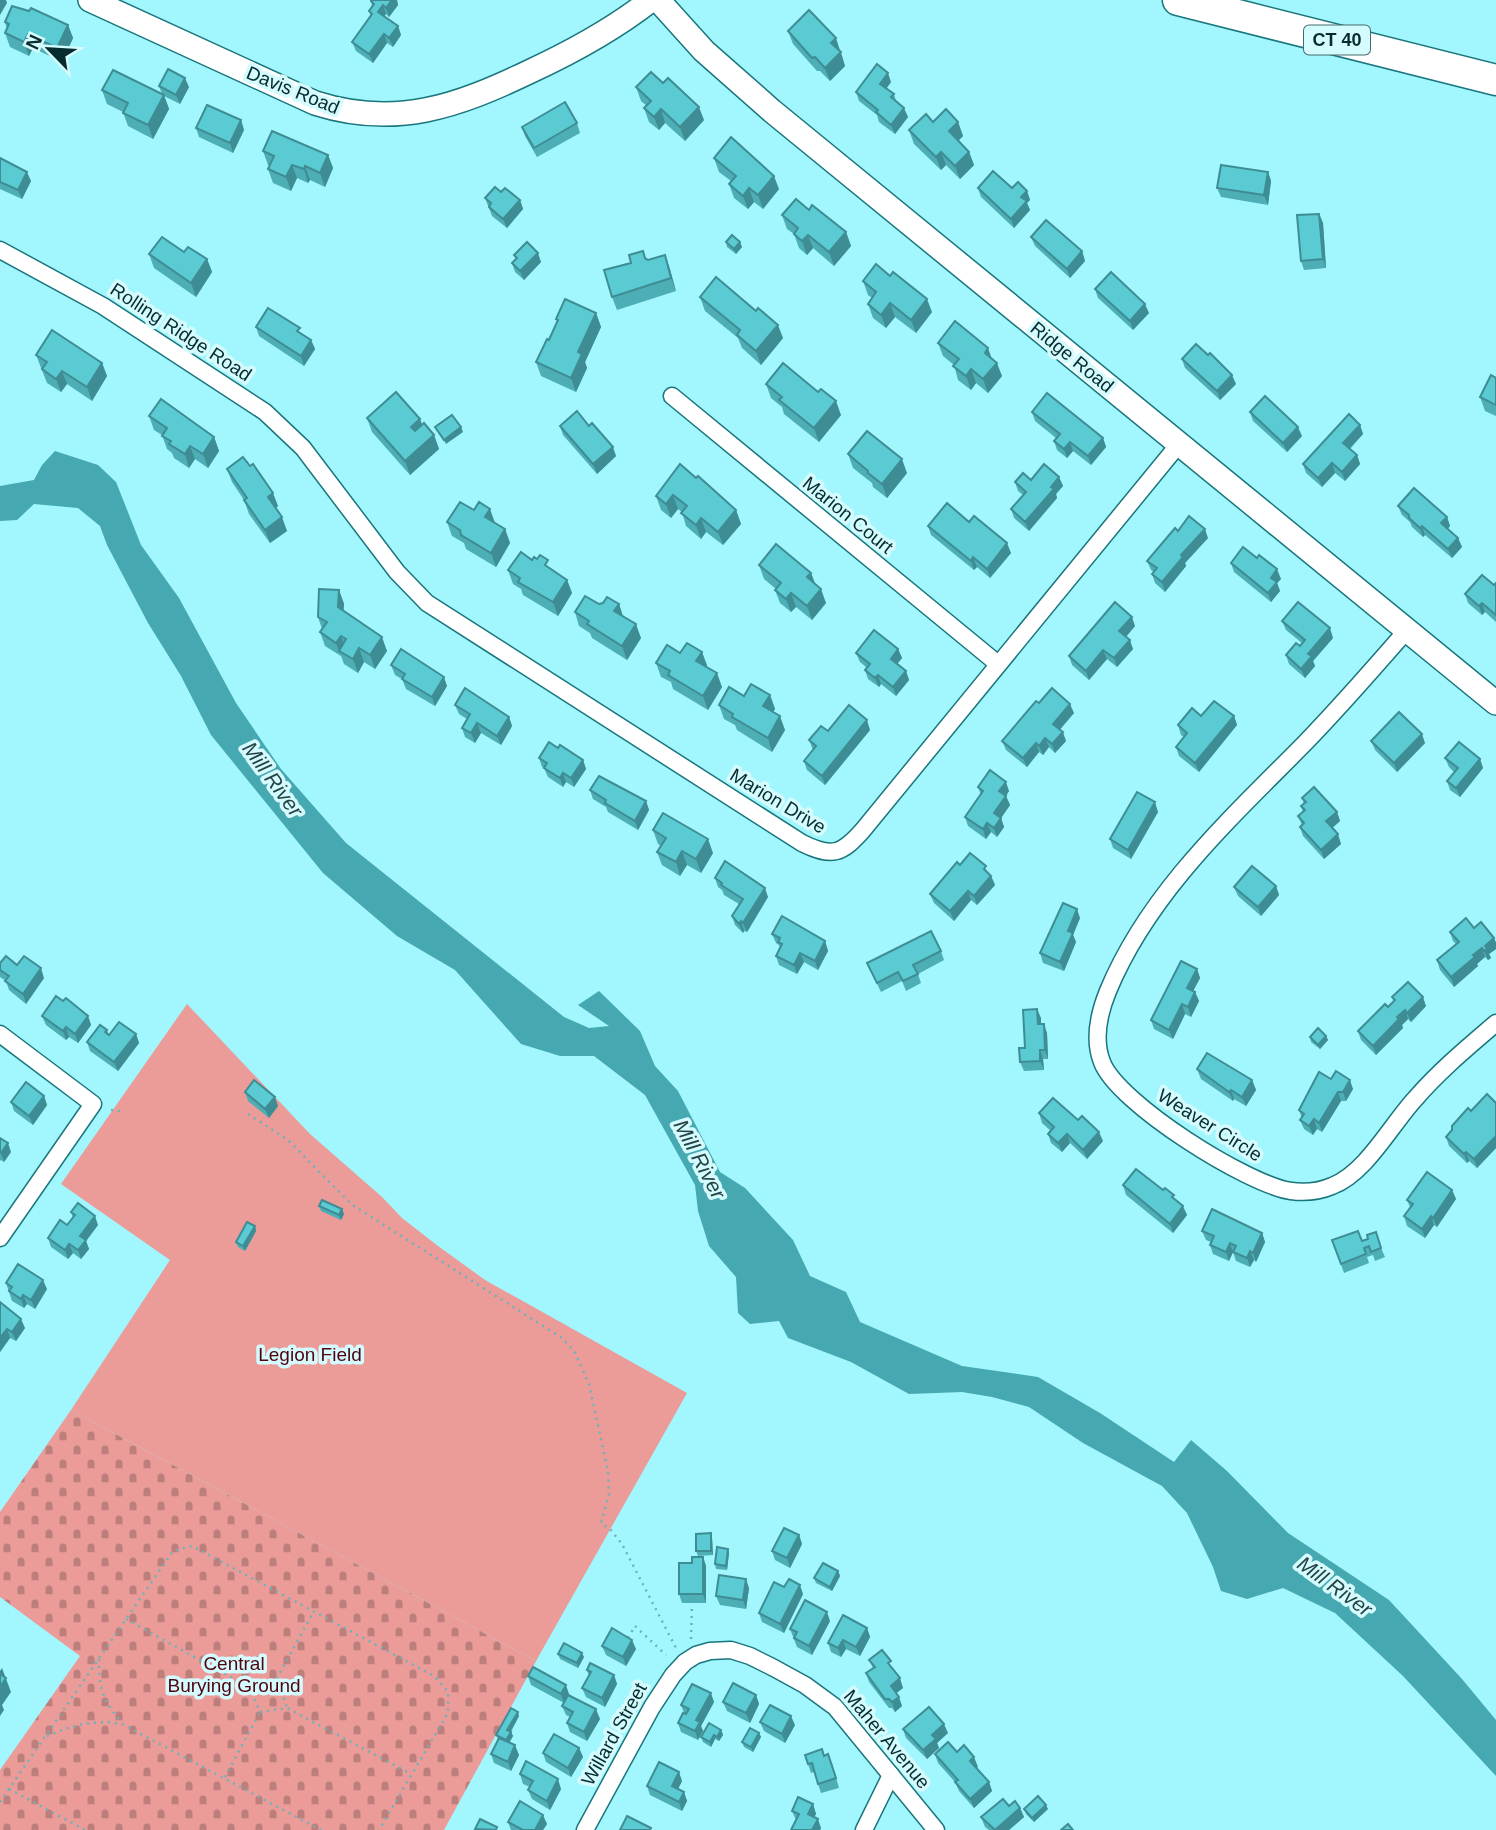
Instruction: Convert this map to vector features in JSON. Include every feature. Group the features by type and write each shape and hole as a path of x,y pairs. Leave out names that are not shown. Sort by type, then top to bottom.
{"highway":[{"name":"CT 40","path":"1178,0 1496,80"}],"main road":[{"name":"Davis Road","path":"90,0 315,103 337,110 383,115 439,108 494,89 610,30 651,0"},
{"name":"Ridge Road","path":"658,0 704,51 772,111 1496,704"}],"street":[{"name":"Rolling Ridge Road","path":"0,250 103,306 254,405 284,428 323,472"},
{"name":"Marion Court","path":"672,396 998,664"},
{"name":"Marion Drive","path":"323,472 397,572 427,603 815,849 828,853 848,847 1179,444"},
{"name":"Weaver Circle","path":"1407,630 1355,691 1247,800 1159,900 1108,990 1099,1018 1097,1042 1102,1063 1113,1080 1134,1101 1179,1134 1259,1181 1288,1191 1314,1192 1335,1185 1355,1171 1417,1096 1496,1023"},
{"path":"0,1034 93,1104 0,1238"},
{"name":"Maher Avenue","path":"690,1658 709,1651 731,1650 750,1656 805,1685 835,1707 936,1830"},
{"name":"Willard Street","path":"585,1830 662,1690 690,1658"},
{"path":"864,1830 891,1775"}],"path":[{"path":"111,1110 121,1111"},
{"path":"248,1114 288,1140 351,1204 562,1338 574,1351 589,1384 608,1471 609,1494 601,1523 610,1529 622,1544 690,1658"},
{"path":"0,1802 173,1551 192,1546 434,1676 448,1692 448,1713 379,1830"},
{"path":"690,1658 692,1605"},
{"path":"250,1688 277,1678 314,1611"},
{"path":"126,1619 250,1688 260,1712"},
{"path":"627,1641 635,1626 666,1655"},
{"path":"99,1658 99,1683 106,1704 122,1724"},
{"path":"277,1678 287,1708"},
{"path":"260,1712 287,1708 412,1774"},
{"path":"224,1778 260,1712"},
{"path":"44,1738 71,1726 102,1720 122,1724 321,1830"},
{"path":"9,1789 85,1830"}],"green space":[{"name":"Legion Field","path":"187,1004 310,1134 402,1218 485,1280 687,1393 536,1661 71,1410 170,1260 61,1184"},
{"name":"Central Burying Ground","path":"71,1410 536,1661 444,1830 0,1830 0,1770 80,1656 0,1597 0,1512"}],"water":[{"name":"Mill River","path":"55,451 98,465 116,482 141,545 179,598 236,703 281,769 346,843 564,1017 589,1028 609,1026 578,1005 599,991 640,1031 655,1066 678,1091 720,1172 745,1188 793,1240 810,1276 846,1292 860,1322 962,1366 1038,1377 1100,1413 1174,1462 1191,1440 1227,1471 1288,1533 1389,1600 1462,1679 1496,1720 1496,1776 1403,1676 1335,1613 1283,1588 1247,1599 1221,1591 1213,1567 1187,1513 1162,1486 1083,1443 1029,1407 962,1392 909,1394 851,1362 788,1338 779,1321 750,1324 738,1313 736,1277 709,1246 698,1211 695,1185 645,1095 594,1056 560,1056 521,1044 455,970 397,936 323,873 211,735 181,676 148,623 107,545 100,526 78,508 34,504 17,520 0,521 0,486 34,480 42,465"}],"building":[{"path":"371,0 392,0 386,8 383,5 378,12 398,26 389,38 384,34 369,54 352,42 372,14 369,11 374,4"},
{"path":"12,6 29,11 31,8 68,25 57,48 28,34 24,42 5,33 9,24 5,22"},
{"path":"809,10 836,38 831,43 841,52 825,68 815,57 812,58 788,31"},
{"path":"877,64 888,73 880,84 894,94 891,97 904,108 891,125 856,92"},
{"path":"168,69 185,78 176,95 159,86"},
{"path":"113,70 164,95 148,125 123,113 128,103 102,90"},
{"path":"651,72 663,83 668,78 699,107 680,127 661,109 654,117 644,108 651,101 636,87"},
{"path":"565,102 577,123 534,148 522,127"},
{"path":"207,105 241,120 230,143 196,128"},
{"path":"946,109 958,122 949,131 969,152 955,166 941,152 936,157 909,130 926,114 933,122"},
{"path":"272,131 328,155 320,173 305,166 304,169 292,165 286,177 268,169 274,156 263,151"},
{"path":"731,137 774,176 758,195 749,188 743,196 729,184 736,176 714,158"},
{"path":"0,158 27,172 18,190 0,182"},
{"path":"1221,165 1268,172 1264,195 1217,188"},
{"path":"993,171 1012,188 1018,182 1027,191 1021,197 1027,201 1011,219 978,188"},
{"path":"495,187 501,192 505,188 520,200 503,219 489,207 491,203 485,198"},
{"path":"796,199 809,210 812,205 846,232 829,252 808,235 802,241 794,234 798,228 782,215"},
{"path":"1319,214 1323,259 1301,261 1297,215"},
{"path":"1046,220 1082,251 1067,269 1031,237"},
{"path":"732,235 740,242 734,249 726,242"},
{"path":"162,237 184,252 188,247 207,259 191,283 149,254"},
{"path":"527,242 538,253 520,271 512,263 517,258 514,255"},
{"path":"643,251 648,260 665,255 671,278 612,297 604,270 631,263 629,255"},
{"path":"876,264 890,276 893,272 927,299 911,320 890,303 881,315 868,304 876,292 863,281"},
{"path":"1111,272 1145,304 1130,321 1095,289"},
{"path":"716,277 756,311 758,308 778,325 756,351 737,335 740,330 700,297"},
{"path":"565,299 596,313 578,352 582,354 571,378 536,362 547,339 549,340"},
{"path":"268,308 300,328 297,331 311,340 301,356 256,327"},
{"path":"955,321 988,348 985,353 997,363 983,379 971,369 966,376 953,366 959,359 938,343"},
{"path":"52,330 102,363 87,387 62,371 56,379 42,369 47,362 36,355"},
{"path":"1196,344 1208,355 1210,353 1232,375 1217,391 1182,359"},
{"path":"783,363 818,392 821,389 836,401 814,428 779,400 782,397 766,384"},
{"path":"1491,375 1496,378 1496,405 1480,397"},
{"path":"396,392 420,419 411,427 415,431 424,423 434,435 405,461 367,418"},
{"path":"1047,393 1103,438 1088,456 1070,442 1064,449 1054,441 1060,434 1032,412"},
{"path":"1265,396 1298,427 1283,443 1250,412"},
{"path":"161,399 214,437 203,454 190,446 185,454 162,436 167,428 149,416"},
{"path":"577,411 589,426 592,423 613,447 593,464 560,426"},
{"path":"1349,414 1360,425 1343,443 1357,455 1342,472 1332,463 1318,478 1303,464"},
{"path":"452,415 461,427 444,440 435,427"},
{"path":"867,431 902,459 882,484 848,454"},
{"path":"243,457 250,466 253,464 273,493 268,497 282,517 265,530 227,469"},
{"path":"680,464 696,478 698,476 736,510 718,532 701,518 696,525 681,513 687,506 673,495 666,504 656,496"},
{"path":"1044,464 1059,477 1051,487 1054,489 1025,522 1011,509 1026,492 1015,482 1023,473 1031,480"},
{"path":"1414,488 1447,517 1441,523 1458,538 1448,549 1422,526 1420,528 1398,506"},
{"path":"460,502 474,510 479,502 490,509 485,517 505,529 491,553 461,535 460,530 447,522"},
{"path":"947,503 969,522 974,516 1007,543 987,569 973,557 971,561 928,526"},
{"path":"1189,516 1205,529 1181,555 1183,557 1162,582 1152,574 1157,568 1147,561 1175,528 1178,531"},
{"path":"776,544 811,573 807,577 821,589 807,606 791,593 786,599 775,590 781,583 759,565"},
{"path":"1243,547 1277,569 1271,578 1277,582 1268,593 1231,563"},
{"path":"521,552 532,560 540,555 548,560 545,565 567,580 553,602 518,582 520,578 508,570"},
{"path":"1482,575 1494,585 1496,583 1496,615 1465,594"},
{"path":"319,589 339,590 338,607 382,637 370,655 359,648 353,659 339,651 346,639 341,636 336,643 320,632 327,622 318,617"},
{"path":"585,596 599,604 607,597 619,604 614,611 636,624 622,646 587,624 589,621 575,612"},
{"path":"1115,602 1132,617 1119,631 1130,640 1114,658 1103,650 1086,671 1069,656"},
{"path":"1298,602 1330,628 1308,654 1312,656 1301,669 1286,655 1296,643 1300,646 1305,640 1282,621"},
{"path":"874,630 898,649 891,659 906,671 893,687 878,675 875,678 865,670 870,664 856,653"},
{"path":"687,643 702,652 696,661 717,673 703,696 668,675 670,671 656,663 667,645 680,653"},
{"path":"401,649 444,677 432,697 402,679 405,674 391,665"},
{"path":"751,684 770,695 763,706 780,716 768,738 732,717 733,714 719,705 729,687 744,696"},
{"path":"465,688 509,717 497,736 477,723 471,733 462,728 470,714 455,705"},
{"path":"1052,688 1070,704 1053,724 1063,732 1052,744 1045,738 1039,746 1036,743 1023,758 1002,741 1036,701 1039,703"},
{"path":"1214,701 1234,716 1195,763 1176,747 1187,733 1178,725 1192,708 1201,716"},
{"path":"849,705 867,720 822,776 804,761 816,746 809,740 821,726 828,731"},
{"path":"1399,712 1422,734 1394,763 1371,741"},
{"path":"549,742 558,748 560,745 583,760 571,778 563,773 560,778 544,768 547,763 539,758"},
{"path":"1459,742 1480,759 1456,788 1447,781 1458,768 1445,758"},
{"path":"990,770 1006,782 999,791 1006,796 994,813 1001,818 994,828 987,823 983,829 965,817 983,791 978,787"},
{"path":"599,776 646,801 635,821 605,803 606,800 590,790"},
{"path":"1314,787 1337,812 1326,821 1338,834 1321,850 1300,827 1304,823 1298,816 1305,810 1301,806 1306,802 1302,798"},
{"path":"1137,792 1155,802 1128,850 1110,839"},
{"path":"663,813 708,839 696,859 682,851 676,862 657,852 666,838 653,830"},
{"path":"970,853 986,866 984,869 991,876 974,896 968,891 950,911 930,894 957,862 960,865"},
{"path":"725,861 765,888 743,923 741,921 739,924 732,916 743,899 715,878"},
{"path":"1252,866 1276,886 1258,907 1234,887"},
{"path":"1063,903 1077,909 1068,931 1073,933 1060,962 1040,953"},
{"path":"782,916 825,941 815,961 800,953 794,965 776,956 782,944 778,942 780,938 772,934"},
{"path":"1466,918 1474,928 1481,922 1494,938 1485,946 1487,949 1484,951 1482,948 1473,955 1475,957 1451,977 1437,960 1459,942 1450,932"},
{"path":"931,931 941,951 913,965 918,974 903,981 898,972 877,983 867,963"},
{"path":"6,956 17,965 24,956 41,968 23,994 5,981 9,976 0,970 0,963"},
{"path":"1181,961 1197,969 1187,988 1195,992 1188,1007 1182,1004 1169,1030 1151,1020"},
{"path":"1408,982 1423,997 1407,1013 1405,1010 1397,1017 1399,1019 1373,1046 1358,1031 1385,1004 1388,1007 1395,1000 1392,997"},
{"path":"56,996 63,1001 66,998 88,1016 75,1034 66,1027 63,1031 42,1016"},
{"path":"1037,1009 1038,1024 1044,1024 1045,1050 1040,1050 1040,1061 1020,1062 1019,1048 1025,1048 1023,1010"},
{"path":"119,1022 136,1034 114,1062 87,1042 100,1025 109,1035"},
{"path":"1318,1028 1326,1036 1318,1045 1310,1037"},
{"path":"1207,1053 1252,1080 1242,1097 1231,1090 1229,1092 1197,1069"},
{"path":"1336,1071 1350,1080 1343,1092 1338,1092 1319,1123 1314,1119 1309,1126 1300,1120 1304,1114 1299,1110 1319,1072 1331,1079"},
{"path":"254,1080 275,1097 265,1109 245,1092"},
{"path":"26,1082 44,1096 29,1116 11,1102"},
{"path":"1487,1094 1496,1103 1496,1136 1474,1159 1466,1152 1464,1154 1446,1137 1468,1108 1471,1111"},
{"path":"1053,1098 1078,1120 1082,1116 1099,1132 1083,1150 1067,1134 1058,1143 1048,1134 1054,1127 1039,1113"},
{"path":"0,1138 8,1143 1,1153 0,1152"},
{"path":"1136,1169 1174,1195 1172,1197 1183,1206 1170,1224 1123,1185"},
{"path":"1427,1172 1452,1190 1422,1229 1404,1216 1413,1204 1407,1200"},
{"path":"322,1200 342,1209 339,1215 319,1206"},
{"path":"78,1203 95,1216 80,1236 86,1240 78,1250 69,1244 65,1250 48,1238 60,1220 67,1225 75,1215 71,1212"},
{"path":"1212,1209 1262,1233 1253,1253 1250,1251 1247,1258 1233,1252 1236,1246 1230,1243 1226,1252 1210,1245 1214,1236 1202,1231"},
{"path":"247,1222 255,1226 243,1246 236,1242"},
{"path":"1358,1231 1362,1241 1368,1239 1367,1235 1376,1232 1381,1248 1371,1252 1369,1246 1364,1248 1366,1254 1341,1264 1332,1240"},
{"path":"18,1264 43,1280 31,1300 23,1295 21,1299 9,1291 12,1287 6,1283"},
{"path":"0,1302 21,1319 12,1332 7,1329 0,1338"},
{"path":"784,1528 799,1535 787,1558 772,1551"},
{"path":"711,1533 711,1551 696,1551 696,1534"},
{"path":"717,1547 728,1549 726,1566 715,1564"},
{"path":"692,1557 703,1557 703,1594 679,1594 679,1563 692,1563"},
{"path":"823,1563 838,1571 830,1587 814,1578"},
{"path":"719,1575 746,1579 743,1600 716,1596"},
{"path":"789,1579 800,1585 780,1624 759,1613 774,1582 784,1587"},
{"path":"805,1600 827,1612 809,1646 794,1638 797,1632 790,1629"},
{"path":"843,1615 867,1628 856,1647 843,1640 838,1648 828,1643"},
{"path":"612,1628 632,1640 623,1657 602,1646"},
{"path":"564,1643 582,1653 577,1663 558,1654"},
{"path":"882,1650 900,1678 891,1686 899,1697 892,1702 885,1699 866,1673 875,1667 869,1660"},
{"path":"590,1663 614,1675 602,1698 582,1688 591,1672 587,1670"},
{"path":"533,1667 566,1685 561,1694 528,1676"},
{"path":"0,1674 6,1678 0,1687"},
{"path":"733,1683 756,1695 746,1713 723,1702"},
{"path":"692,1684 711,1693 696,1720 700,1722 695,1731 678,1723 683,1713 686,1714 689,1709 681,1705"},
{"path":"568,1695 596,1709 584,1732 567,1723 573,1712 562,1706"},
{"path":"770,1705 791,1716 782,1734 760,1722"},
{"path":"929,1707 944,1724 932,1735 936,1739 923,1750 903,1729"},
{"path":"511,1708 518,1712 507,1730 511,1732 506,1740 496,1735"},
{"path":"709,1723 721,1730 710,1742 701,1737"},
{"path":"750,1728 759,1733 751,1747 742,1742"},
{"path":"554,1734 579,1748 568,1768 543,1753"},
{"path":"499,1738 515,1745 508,1762 491,1754"},
{"path":"948,1742 957,1752 964,1745 974,1757 970,1761 989,1782 970,1799 955,1782 958,1780 935,1754"},
{"path":"822,1749 824,1756 828,1754 836,1778 818,1784 812,1763 808,1764 805,1755"},
{"path":"526,1761 558,1779 547,1801 528,1790 533,1781 520,1774"},
{"path":"659,1762 679,1772 672,1786 684,1792 679,1802 647,1786"},
{"path":"1038,1796 1046,1805 1032,1818 1024,1809"},
{"path":"798,1797 813,1804 808,1814 818,1819 812,1830 791,1830 799,1814 792,1811"},
{"path":"1003,1799 1009,1806 1015,1801 1020,1808 995,1830 981,1817"},
{"path":"520,1801 543,1815 535,1830 523,1830 508,1822"},
{"path":"627,1816 651,1828 650,1830 620,1830"},
{"path":"480,1819 497,1827 496,1830 475,1829"},
{"path":"1068,1824 1073,1830 1061,1830"}]}
